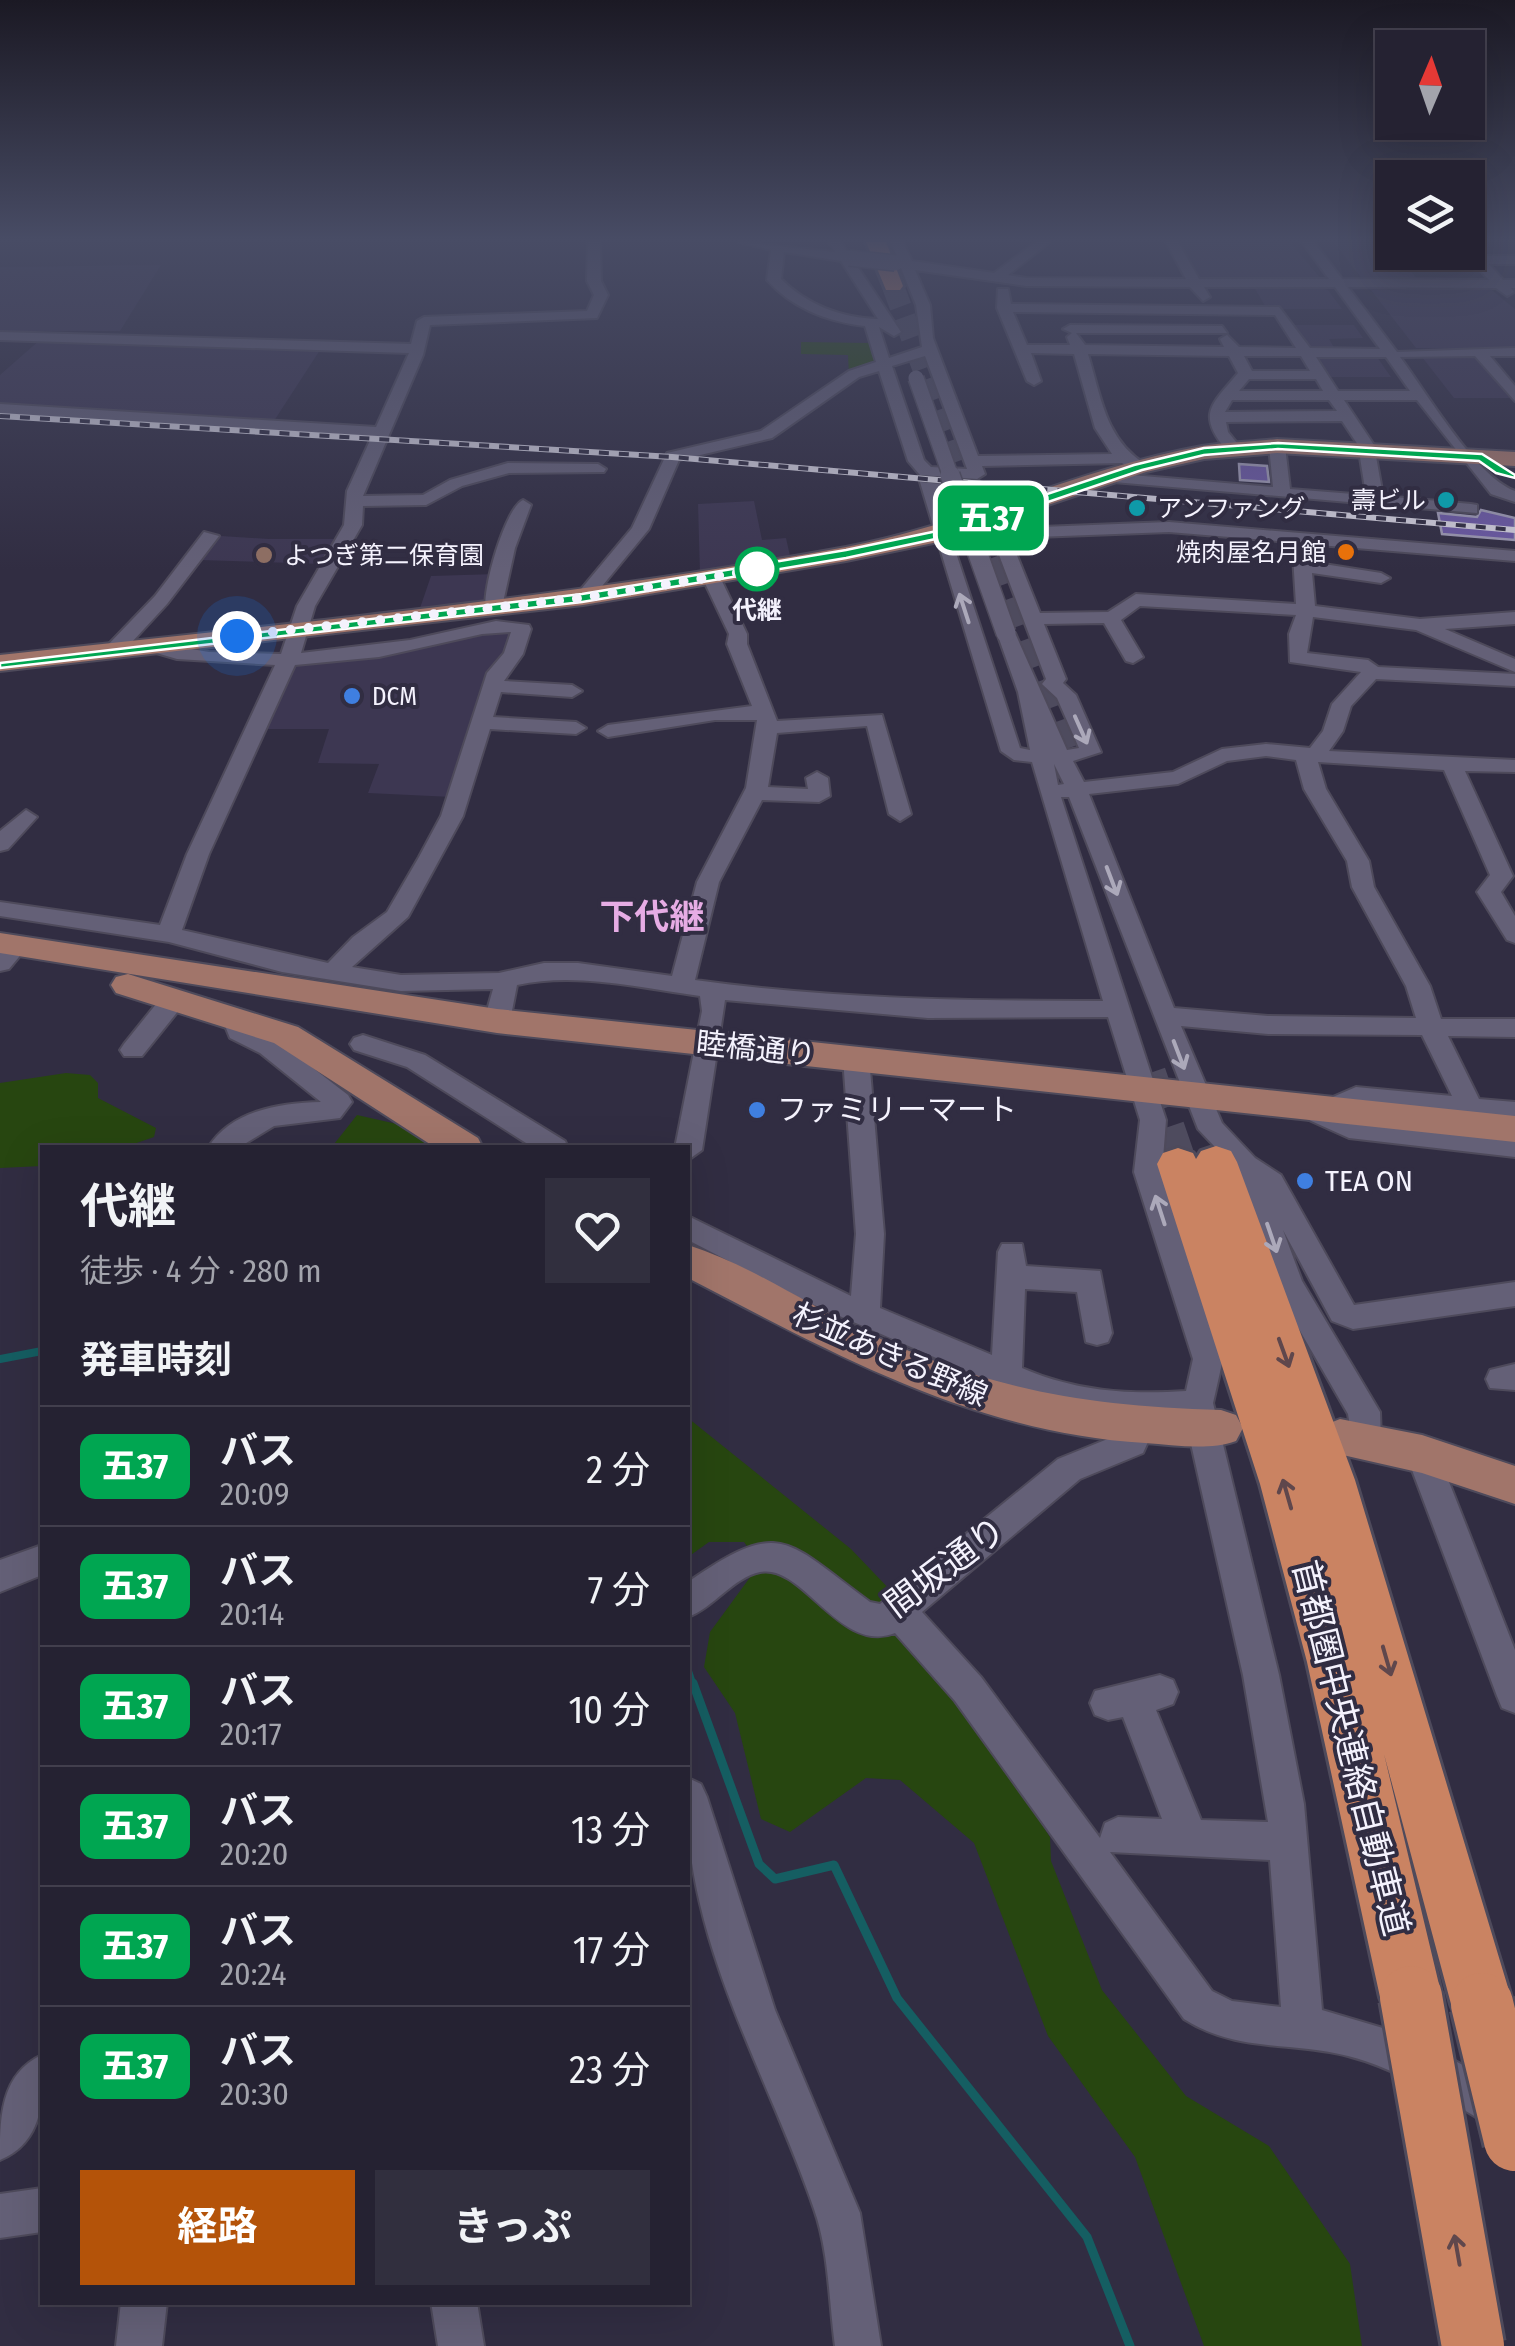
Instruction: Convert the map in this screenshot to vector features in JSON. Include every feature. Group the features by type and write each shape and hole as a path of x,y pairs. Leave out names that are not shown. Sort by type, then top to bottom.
{"highway":[{"name":"首都圏中央連絡自動車道","path":"1212,1162 1411,1997 1473,2346"},
{"name":"首都圏中央連絡自動車道","path":"1212,1162 1336,1499 1382,1647 1482,2004 1515,2140"}],"main road":[{"path":"0,664 298,630 502,612 712,577 944,546 968,525 997,526 1122,468 1233,448 1278,446 1515,459"},
{"name":"睦橋通り","path":"5,951 114,962 497,1021 1515,1129"},
{"path":"114,962 125,984 286,1035 459,1145"},
{"name":"杉並あきる野線","path":"690,1261 948,1385 1045,1413 1140,1424 1206,1419"},
{"path":"1352,1439 1422,1454 1515,1485"}],"street":[{"path":"169,934 198,854 272,686 289,658 319,581 353,525 354,501 417,351"},
{"path":"881,351 916,461 926,472 977,474 931,351"},
{"path":"905,351 1051,757 1077,790 1211,1129 1212,1162 1364,1412 1352,1439"},
{"path":"582,598 640,529 648,502 672,458 766,434 844,380 923,351"},
{"path":"1023,351 1034,381"},
{"path":"1039,351 1131,367"},
{"path":"1080,351 1107,440 1122,468"},
{"path":"1083,358 1234,352 1515,352"},
{"path":"1234,352 1244,375"},
{"path":"1479,352 1515,396"},
{"path":"1307,353 1366,450 1375,501"},
{"path":"1396,353 1420,394 1474,457 1515,476"},
{"path":"1396,353 1494,488 1515,495"},
{"path":"1233,448 1220,434 1216,417 1224,396 1244,375 1321,376"},
{"path":"1224,396 1420,394"},
{"path":"0,409 382,432"},
{"path":"1216,417 1347,416"},
{"path":"1000,436 1005,460"},
{"path":"1278,446 1282,494"},
{"path":"973,460 1122,468 1282,494 1471,509"},
{"path":"354,501 413,502 480,484 508,468 598,469"},
{"path":"1515,476 1506,483 1515,495"},
{"path":"988,681 1028,692 1056,679 985,493 926,486 944,546 988,681 1011,751 1021,756 1051,757 1091,752 1066,695 1052,684"},
{"path":"502,612 506,548 523,504"},
{"path":"997,526 1156,526 1394,545 1393,539 1398,538 1426,540 1432,548 1462,551 1460,545 1466,543 1501,546 1512,555"},
{"path":"113,651 161,600 210,536"},
{"path":"944,546 970,538 991,540 1009,555"},
{"path":"1315,538 1303,551 1306,612 1298,634 1297,658 1368,666 1371,673"},
{"path":"1304,566 1381,578"},
{"path":"682,984 708,882 755,793 766,720 737,644 738,634 712,577"},
{"path":"1033,619 1110,617 1136,600 1420,625 1515,618"},
{"path":"146,647 194,654 289,658 411,646 502,612"},
{"path":"334,972 361,942 396,917 452,816 492,686 513,654 522,628 502,612"},
{"path":"1110,617 1133,657"},
{"path":"1420,625 1515,666"},
{"path":"1311,754 1333,731 1342,704 1371,673 1515,680"},
{"path":"492,686 572,691"},
{"path":"608,732 715,714 766,720 876,719 900,814"},
{"path":"482,722 576,728"},
{"path":"1049,792 1178,778 1222,756 1266,750 1452,766 1515,766"},
{"path":"1311,754 1315,789 1358,861 1362,887 1418,986 1470,1107"},
{"path":"1051,757 1049,792 1154,1130 1148,1172 1208,1359 1206,1419 1261,1675 1290,1842 1303,2030"},
{"path":"1452,766 1502,876 1489,892 1515,934"},
{"path":"755,793 819,796 817,778"},
{"path":"0,844 26,817"},
{"path":"0,886 52,916"},
{"path":"0,909 169,934 282,964 402,983 498,981 544,971 578,971 766,998 928,1010 1118,1009"},
{"path":"497,1021 507,989 498,981"},
{"path":"689,1145 714,1011 710,989"},
{"path":"133,1050 174,999"},
{"path":"223,1145 234,1132 261,1120 286,1111 331,1110 339,1102 269,1047 239,1032 233,1016"},
{"path":"1164,1016 1268,1025 1515,1028"},
{"path":"363,1044 416,1062 550,1145"},
{"path":"856,1058 870,1234 865,1314"},
{"path":"1317,1108 1356,1096 1515,1112"},
{"path":"1317,1108 1349,1128 1515,1147"},
{"path":"1212,1162 1270,1182 1343,1313 1353,1317 1515,1294"},
{"path":"690,1229 865,1314 1060,1398 1206,1419"},
{"path":"1006,1374 1012,1263 1059,1282 1090,1279 1097,1333"},
{"name":"間坂通り","path":"690,1600 744,1562 762,1556 785,1559 862,1617 885,1621 1070,1470 1132,1443 1140,1424"},
{"path":"1422,1454 1515,1696"},
{"path":"0,1576 40,1561"},
{"path":"898,1611 968,1689 1198,2004 1217,2020 1364,2042 1447,2076 1515,2116"},
{"path":"1134,1698 1190,1840"},
{"path":"690,1812 697,1864 838,2213 858,2346"},
{"path":"1118,1836 1290,1842"},
{"path":"0,2139 40,2079"},
{"path":"0,2216 40,2210"},
{"path":"139,2346 144,2305"},
{"path":"454,2305 461,2346"}],"shaded area":[{"path":"27,351 319,351 272,424 0,407 0,375"},
{"path":"1314,357 1377,357 1391,377 1327,377"},
{"path":"1422,357 1476,357 1510,398 1454,398"},
{"path":"754,501 762,540 786,538 790,556 700,573 698,504"},
{"name":"よつぎ第二保育園","path":"221,536 334,539 322,564 199,560"},
{"path":"496,574 491,603 419,611 431,576"},
{"path":"492,630 516,630 452,797 368,793 379,764 318,763 329,729 261,729 295,661"}],"green space":[{"path":"873,351 877,365 849,375 848,355 801,354"},
{"path":"66,1073 90,1075 98,1083 98,1098 156,1128 154,1137 131,1145 40,1145 40,1166 0,1168 0,1083"},
{"path":"357,1115 490,1145 333,1145"},
{"path":"690,1420 851,1549 895,1595 901,1636 985,1738 1050,1837 1051,1861 1102,1990 1186,2096 1269,2146 1350,2264 1362,2346 1204,2346 1135,2157 1048,2036 974,1843 900,1780 866,1778 790,1832 761,1819 735,1713 704,1667 710,1632 751,1576 752,1553 744,1542 709,1542 690,1556"}],"building":[{"path":"1239,464 1267,466 1269,482 1240,480"},
{"path":"1481,510 1515,518 1515,540 1442,534 1438,513 1477,517"}],"waterway":[{"path":"0,1359 40,1351"},
{"path":"690,1677 693,1686"},
{"path":"693,1683 759,1864 775,1879 834,1865 897,1998 1087,2237 1130,2346"}],"tunnel":[{"path":"917,351 963,477"},
{"path":"963,475 1069,764"},
{"path":"1147,1074 1178,1164"}],"railway":[{"path":"0,416 672,457 1515,530"}],"bus line":[{"name":"五37","path":"0,663 582,598 846,554 940,534 1138,467 1204,452 1278,446 1482,457 1500,471 1515,475"}],"place":[{"name":"壽ビル","path":"1446,500"},
{"name":"アンファング","path":"1137,508"},
{"name":"焼肉屋名月館","path":"1346,552"},
{"name":"よつぎ第二保育園","path":"264,555"},
{"name":"代継","path":"757,569"},
{"name":"DCM","path":"352,696"},
{"name":"ファミリーマート","path":"757,1110"},
{"name":"TEA ON","path":"1305,1181"}],"district":[{"name":"下代継","path":"652,917"}],"route":[{"path":"237,636 582,598 767,568 757,569"}]}
